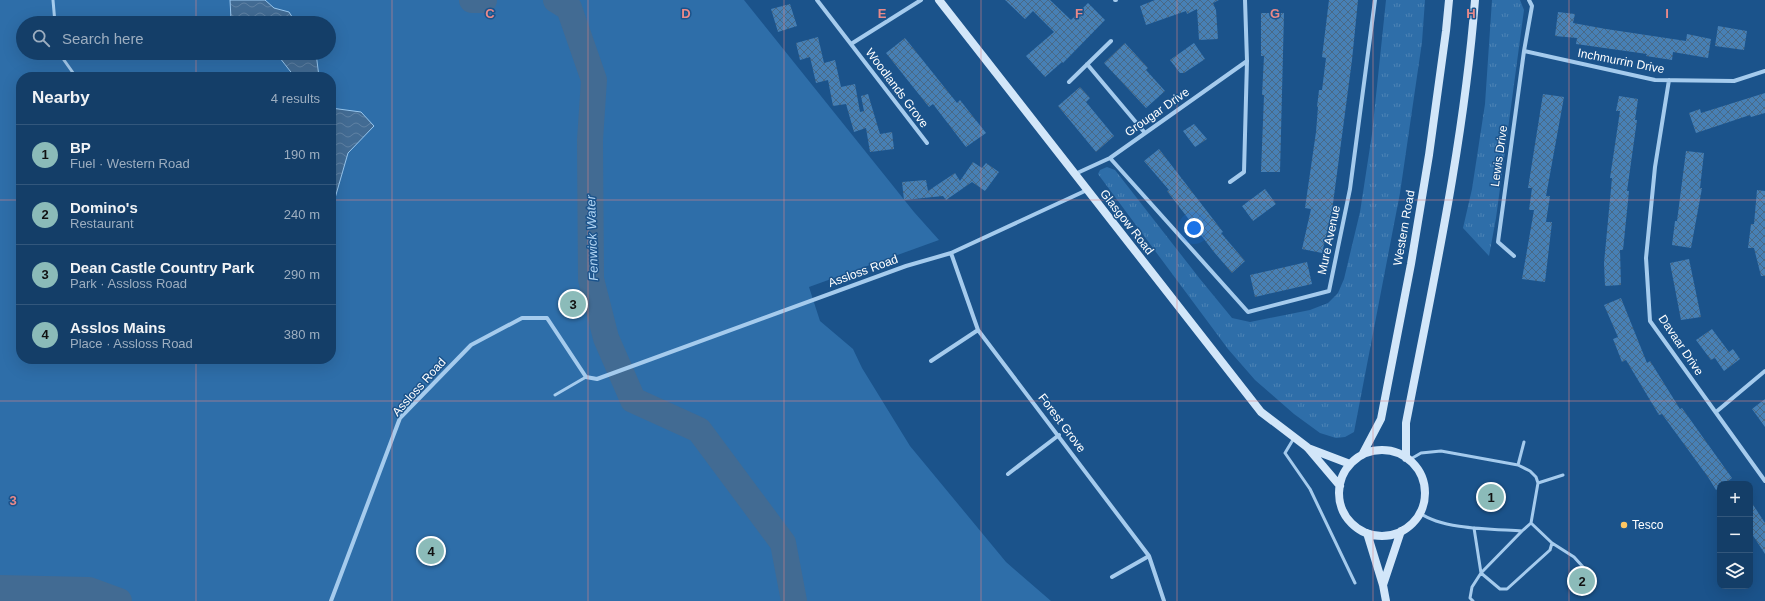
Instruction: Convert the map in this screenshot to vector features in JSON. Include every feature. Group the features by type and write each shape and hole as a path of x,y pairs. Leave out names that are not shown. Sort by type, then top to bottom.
{"main road":[{"name":"Glasgow Road","path":"939,0 1261,412 1307,447 1350,464"},
{"name":"Western Road","path":"1362,455 1381,420 1429,155 1449,0"},
{"path":"1408,459 1406,423 1458,143 1470,62 1475,0"},
{"name":"Glasgow Road","path":"1307,447 1340,486"},
{"path":"1380,450 1394,452 1408,459 1419,471 1424,485 1424,499 1420,513 1412,524 1402,531 1385,536 1368,533 1357,528 1348,520 1342,509 1340,486 1344,474 1350,464 1362,455 1380,450"},
{"path":"1383,585 1402,531"},
{"path":"1368,533 1386,601"}],"street":[{"name":"Woodlands Grove","path":"817,0 927,143"},
{"name":"Woodlands Grove","path":"851,44 921,0"},
{"path":"1230,182 1244,172 1247,62 1245,0"},
{"name":"Mure Avenue","path":"1110,158 1248,312 1328,291 1350,189 1375,0"},
{"path":"1524,52 1532,6 1529,0"},
{"path":"1069,82 1111,41"},
{"name":"Inchmurrin Drive","path":"1524,52 1655,80 1734,81 1765,71"},
{"name":"Lewis Drive","path":"1514,256 1498,242 1524,52"},
{"name":"Grougar Drive","path":"1075,174 1110,158 1247,62"},
{"path":"1087,64 1144,133"},
{"name":"Davaar Drive","path":"1669,80 1655,167 1646,258 1650,321 1765,481"},
{"name":"Assloss Road","path":"331,601 400,418 471,345 522,318 547,318 586,377 597,379 899,269 951,253 1087,190"},
{"name":"Forest Grove","path":"951,253 978,330 1059,434 1149,556 1164,601"},
{"path":"931,361 978,330"},
{"path":"1716,412 1765,371"},
{"path":"1008,474 1059,434"},
{"path":"1112,576 1149,556"}],"lane":[{"path":"53,0 54,16"},
{"path":"64,60 72,72"},
{"path":"555,395 586,377"},
{"path":"1294,438 1285,453 1310,489 1355,583"},
{"path":"1518,465 1524,442"},
{"path":"1408,459 1422,453 1441,451 1518,465 1530,471 1536,477 1538,483 1531,523 1481,572 1472,587 1470,598 1473,601"},
{"path":"1538,483 1563,475"},
{"path":"1420,513 1435,522 1474,528 1522,531"},
{"path":"1531,523 1552,543 1570,554 1594,579"},
{"path":"1474,528 1481,572 1500,589 1506,589 1550,550 1552,543"}],"green space":[{"path":"0,0 744,0 914,212 939,240 809,287 820,321 853,349 862,368 910,446 1006,562 1051,601 0,601"},
{"path":"1386,0 1425,0 1422,42 1400,193 1354,432 1345,437 1336,438 1320,433 1294,414 1255,380 1228,349 1098,174 1100,170 1107,167 1115,170 1232,318 1250,322 1310,310 1328,303 1338,293 1344,279 1360,212 1372,134"},
{"path":"1492,0 1520,0 1524,10 1496,218 1489,256 1463,228 1472,189 1485,104"}],"water":[{"path":"230,0 265,0 274,8 289,12 292,16 231,16"},
{"path":"281,60 317,60 318,72 291,72"},
{"path":"336,109 361,112 374,126 348,153 336,195"}],"building":[{"path":"1005,0 1050,0 1071,20 1088,3 1105,20 1063,63 1062,62 1045,77 1026,56 1054,32 1033,11 1025,19"},
{"path":"1155,0 1219,0 1213,3 1216,10 1218,39 1199,40 1197,9 1187,14 1186,11 1146,25 1140,6"},
{"path":"1329,0 1358,0 1352,60 1332,211 1322,253 1302,249 1311,209 1305,208 1316,132 1319,90 1322,90 1326,58 1322,57"},
{"path":"790,4 797,26 778,32 771,9"},
{"path":"1558,12 1575,14 1573,23 1606,29 1686,41 1687,34 1711,39 1708,58 1673,52 1672,60 1646,56 1647,54 1576,44 1577,38 1555,36"},
{"path":"1261,13 1284,13 1280,172 1261,172 1264,56 1261,56"},
{"path":"1718,26 1747,31 1744,50 1715,46"},
{"path":"818,37 824,63 835,60 841,87 855,84 860,112 864,111 861,96 868,94 880,134 892,132 894,149 870,152 866,128 854,132 846,104 833,106 828,80 816,83 810,57 800,60 796,43"},
{"path":"905,38 957,103 960,100 986,133 966,147 933,104 929,107 886,53"},
{"path":"1125,43 1148,68 1146,70 1165,91 1146,108 1104,63"},
{"path":"1194,43 1205,59 1184,73 1180,73 1170,60"},
{"path":"1080,87 1090,98 1086,102 1114,136 1096,152 1058,106"},
{"path":"1765,93 1765,113 1751,117 1750,115 1696,133 1689,113 1700,109 1701,113"},
{"path":"1543,94 1564,97 1546,196 1550,196 1546,222 1552,222 1545,282 1522,279 1534,210 1529,210 1532,188 1528,188"},
{"path":"1619,96 1638,99 1635,120 1637,120 1627,191 1629,191 1623,250 1620,250 1621,285 1605,286 1604,263 1612,178 1610,178 1620,111 1616,111"},
{"path":"1194,124 1207,139 1195,147 1183,131"},
{"path":"1159,149 1223,232 1221,233 1245,261 1232,273 1167,191 1169,190 1144,161"},
{"path":"1686,151 1704,153 1700,188 1702,188 1691,248 1672,245 1675,221 1677,221"},
{"path":"973,162 982,168 986,163 999,172 985,191 972,182 946,200 943,196 904,200 902,182 926,180 928,191 955,173 960,181"},
{"path":"1265,189 1276,204 1253,221 1242,206"},
{"path":"1757,190 1765,191 1765,276 1761,276 1754,248 1748,248 1751,224 1754,224"},
{"path":"1689,259 1701,317 1681,320 1670,263"},
{"path":"1307,262 1312,284 1255,297 1250,275"},
{"path":"1621,298 1647,363 1650,361 1680,409 1682,408 1732,478 1728,481 1717,481 1716,490 1662,414 1659,415 1626,360 1622,362 1613,339 1618,337 1604,305"},
{"path":"1712,329 1729,352 1733,349 1740,359 1724,371 1715,358 1711,360 1696,340"},
{"path":"1765,399 1765,427 1752,409"},
{"path":"1753,505 1765,523 1765,554 1753,536"}],"waterway":[{"name":"Fenwick Water","path":"472,0 484,0"},
{"name":"Fenwick Water","path":"556,0 569,8 594,80 590,140 591,279 606,338 633,400 699,430 783,543 794,601"},
{"path":"0,588 89,590 119,601"}],"place":[{"name":"Dean Castle Country Park","path":"573,304"},
{"name":"BP","path":"1491,497"},
{"name":"Tesco","path":"1624,525"},
{"name":"Asslos Mains","path":"431,551"},
{"name":"Domino's","path":"1582,581"}]}
